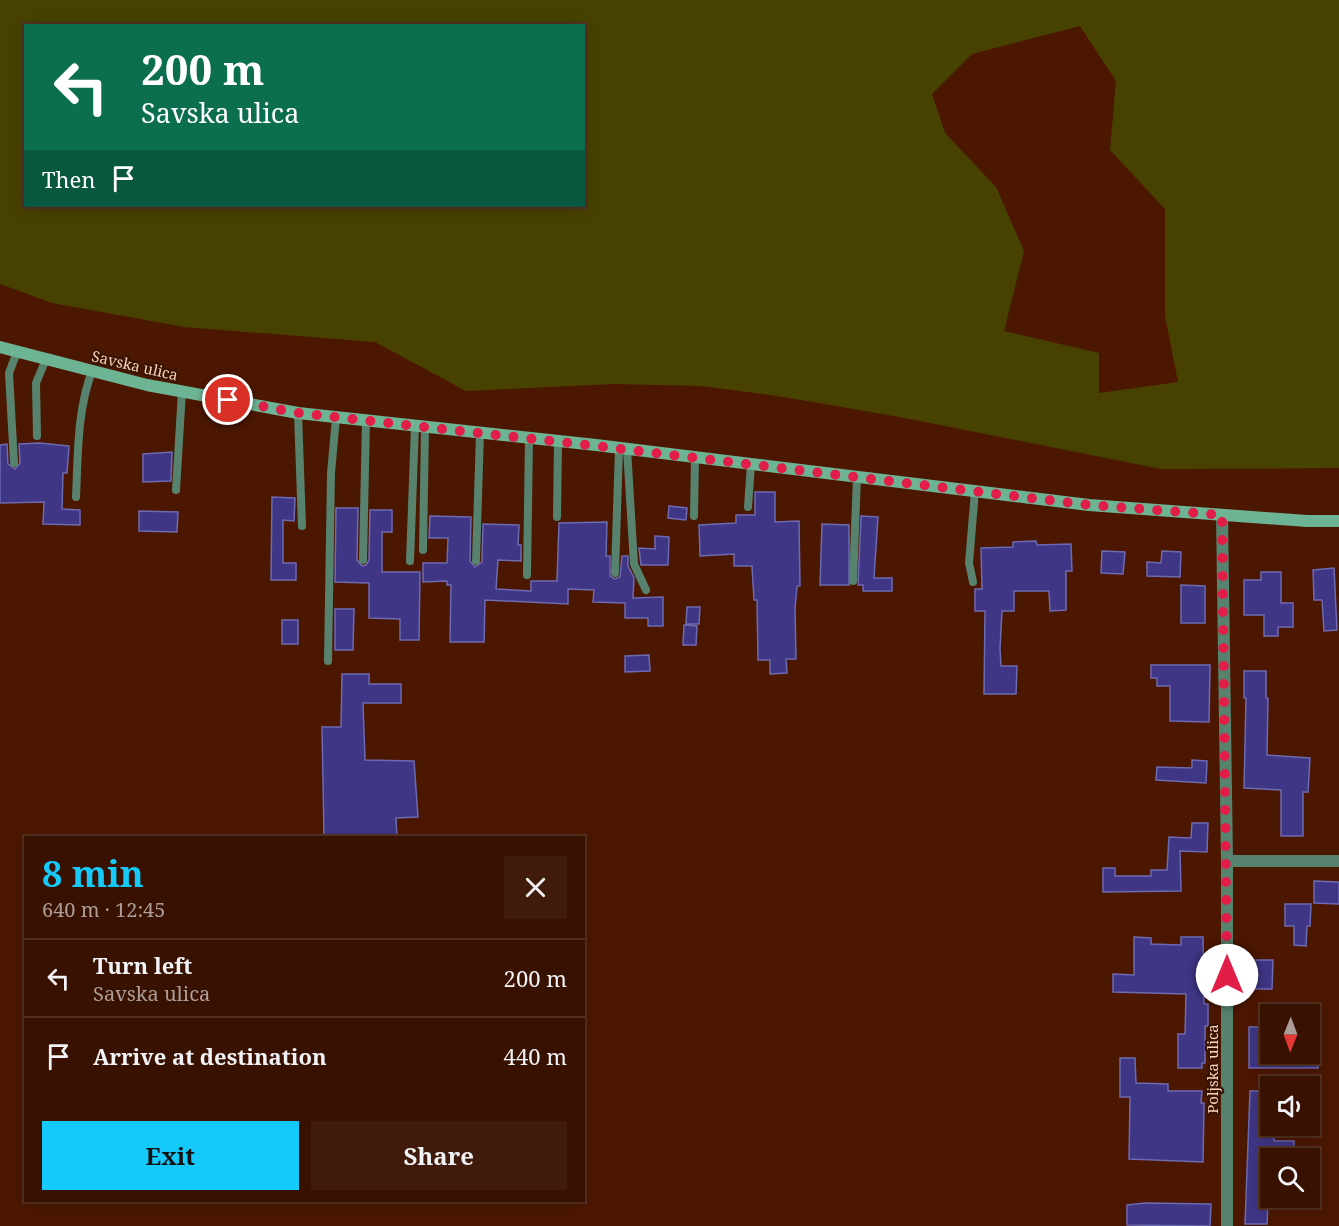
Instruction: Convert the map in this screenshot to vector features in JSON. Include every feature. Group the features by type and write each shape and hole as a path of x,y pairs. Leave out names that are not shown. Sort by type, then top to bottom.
{"main road":[{"name":"Savska ulica","path":"0,347 46,360 182,391 336,418 558,441 1089,505 1339,521"}],"street":[{"name":"Poljska ulica","path":"1222,515 1227,861 1227,1226"},
{"path":"1227,861 1339,861"}],"lane":[{"path":"14,463 9,373 17,352"},
{"path":"37,436 36,383 46,360"},
{"path":"76,497 78,439 85,389 92,371"},
{"path":"176,490 182,391"},
{"path":"298,413 302,526"},
{"path":"328,661 331,473 336,418"},
{"path":"363,560 366,421"},
{"path":"420,427 423,550"},
{"path":"410,561 420,427"},
{"path":"476,561 480,433"},
{"path":"527,575 529,438"},
{"path":"557,517 558,441"},
{"path":"615,573 623,449"},
{"path":"623,449 634,564 646,590"},
{"path":"694,516 695,458"},
{"path":"748,507 751,464"},
{"path":"853,581 857,477"},
{"path":"974,582 969,562 975,491"}],"shaded area":[{"path":"0,0 1339,0 1339,468 1161,469 905,418 784,397 702,386 613,384 466,391 375,342 184,327 52,303 0,284","holes":["1080,26 1116,81 1110,150 1165,209 1165,316 1178,382 1099,393 1099,353 1004,331 1024,251 996,187 945,133 932,94 972,54"]}],"building":[{"path":"7,444 8,464 15,469 20,463 19,444 69,446 67,473 63,473 62,509 80,510 80,525 43,524 44,502 0,503 0,445"},
{"path":"172,452 171,481 143,482 143,454"},
{"path":"755,492 775,492 775,522 799,521 800,586 797,586 795,609 796,659 786,659 787,673 770,674 770,660 758,660 757,600 754,600 752,566 734,566 734,554 700,556 699,525 736,523 736,515 755,515"},
{"path":"272,497 295,498 294,521 283,520 283,563 296,563 296,580 271,580"},
{"path":"669,506 687,508 686,520 668,518"},
{"path":"336,508 358,508 357,560 362,566 366,565 369,560 370,510 392,510 392,532 382,532 382,572 420,572 419,640 400,640 400,619 369,618 369,583 335,582"},
{"path":"139,511 178,512 177,532 139,531"},
{"path":"430,516 471,517 470,561 475,567 482,562 483,524 519,525 518,545 521,545 521,561 498,560 496,589 531,591 531,581 557,581 559,523 607,522 606,556 610,556 610,576 615,579 620,577 622,556 628,556 628,566 634,578 633,598 663,597 663,626 648,626 648,618 625,618 625,603 593,602 594,590 568,589 568,604 485,600 484,642 450,642 451,585 447,585 447,581 423,582 423,563 447,563 448,538 429,538"},
{"path":"861,516 878,517 874,578 892,578 892,591 863,591 863,585 858,585"},
{"path":"822,524 849,525 849,585 820,585"},
{"path":"655,536 669,537 668,565 641,565 639,548 655,549"},
{"path":"1036,541 1037,545 1071,544 1072,571 1066,571 1066,610 1050,611 1049,591 1014,591 1014,611 1002,611 1000,649 1001,666 1017,666 1016,694 984,694 985,611 975,611 975,589 982,589 981,548 1013,547 1013,542"},
{"path":"1102,551 1125,552 1123,574 1101,573"},
{"path":"1162,551 1181,552 1180,577 1147,576 1147,562 1161,563"},
{"path":"1334,568 1337,630 1324,631 1322,600 1314,600 1313,570"},
{"path":"1261,572 1281,572 1281,603 1293,603 1293,627 1278,627 1278,636 1264,636 1264,615 1244,615 1244,580 1261,580"},
{"path":"1181,585 1205,586 1205,623 1181,623"},
{"path":"687,607 700,607 699,624 686,624"},
{"path":"335,609 354,609 353,650 335,650"},
{"path":"282,620 298,620 298,644 282,644"},
{"path":"684,625 697,626 696,645 683,645"},
{"path":"649,655 650,671 625,672 625,656"},
{"path":"1151,665 1210,665 1209,722 1170,721 1170,686 1157,686 1157,678 1151,678"},
{"path":"1244,671 1266,671 1267,755 1310,758 1308,792 1303,792 1303,836 1281,836 1281,790 1244,788 1246,698 1244,698"},
{"path":"342,674 369,674 369,684 401,684 401,703 363,703 365,760 414,761 418,817 396,818 397,836 324,836 322,727 341,727"},
{"path":"1192,760 1207,761 1206,783 1156,780 1157,767 1192,768"},
{"path":"1192,823 1208,823 1207,852 1180,851 1181,891 1103,892 1103,868 1115,868 1115,876 1151,876 1151,870 1167,870 1169,837 1191,838"},
{"path":"1314,881 1339,882 1339,904 1314,903"},
{"path":"1285,904 1311,904 1306,946 1294,945 1294,926 1285,926"},
{"path":"1134,937 1151,938 1151,944 1181,945 1181,937 1203,937 1204,1004 1208,1004 1208,1026 1205,1026 1205,1063 1202,1063 1202,1068 1178,1068 1178,1034 1185,1034 1186,994 1113,992 1113,974 1134,975"},
{"path":"1250,960 1273,960 1272,989 1250,989"},
{"path":"1249,1027 1260,1027 1260,1064 1318,1064 1318,1068 1249,1068"},
{"path":"1120,1058 1135,1058 1136,1083 1168,1084 1168,1091 1202,1091 1201,1103 1204,1103 1203,1162 1129,1159 1130,1097 1120,1097"},
{"path":"1250,1091 1260,1091 1260,1136 1274,1136 1274,1141 1294,1141 1294,1148 1260,1148 1260,1208 1268,1208 1267,1224 1245,1224"},
{"path":"1211,1204 1210,1226 1127,1225 1127,1205"}],"route":[{"path":"228,400 298,413 1089,505 1222,515 1227,975"}]}
